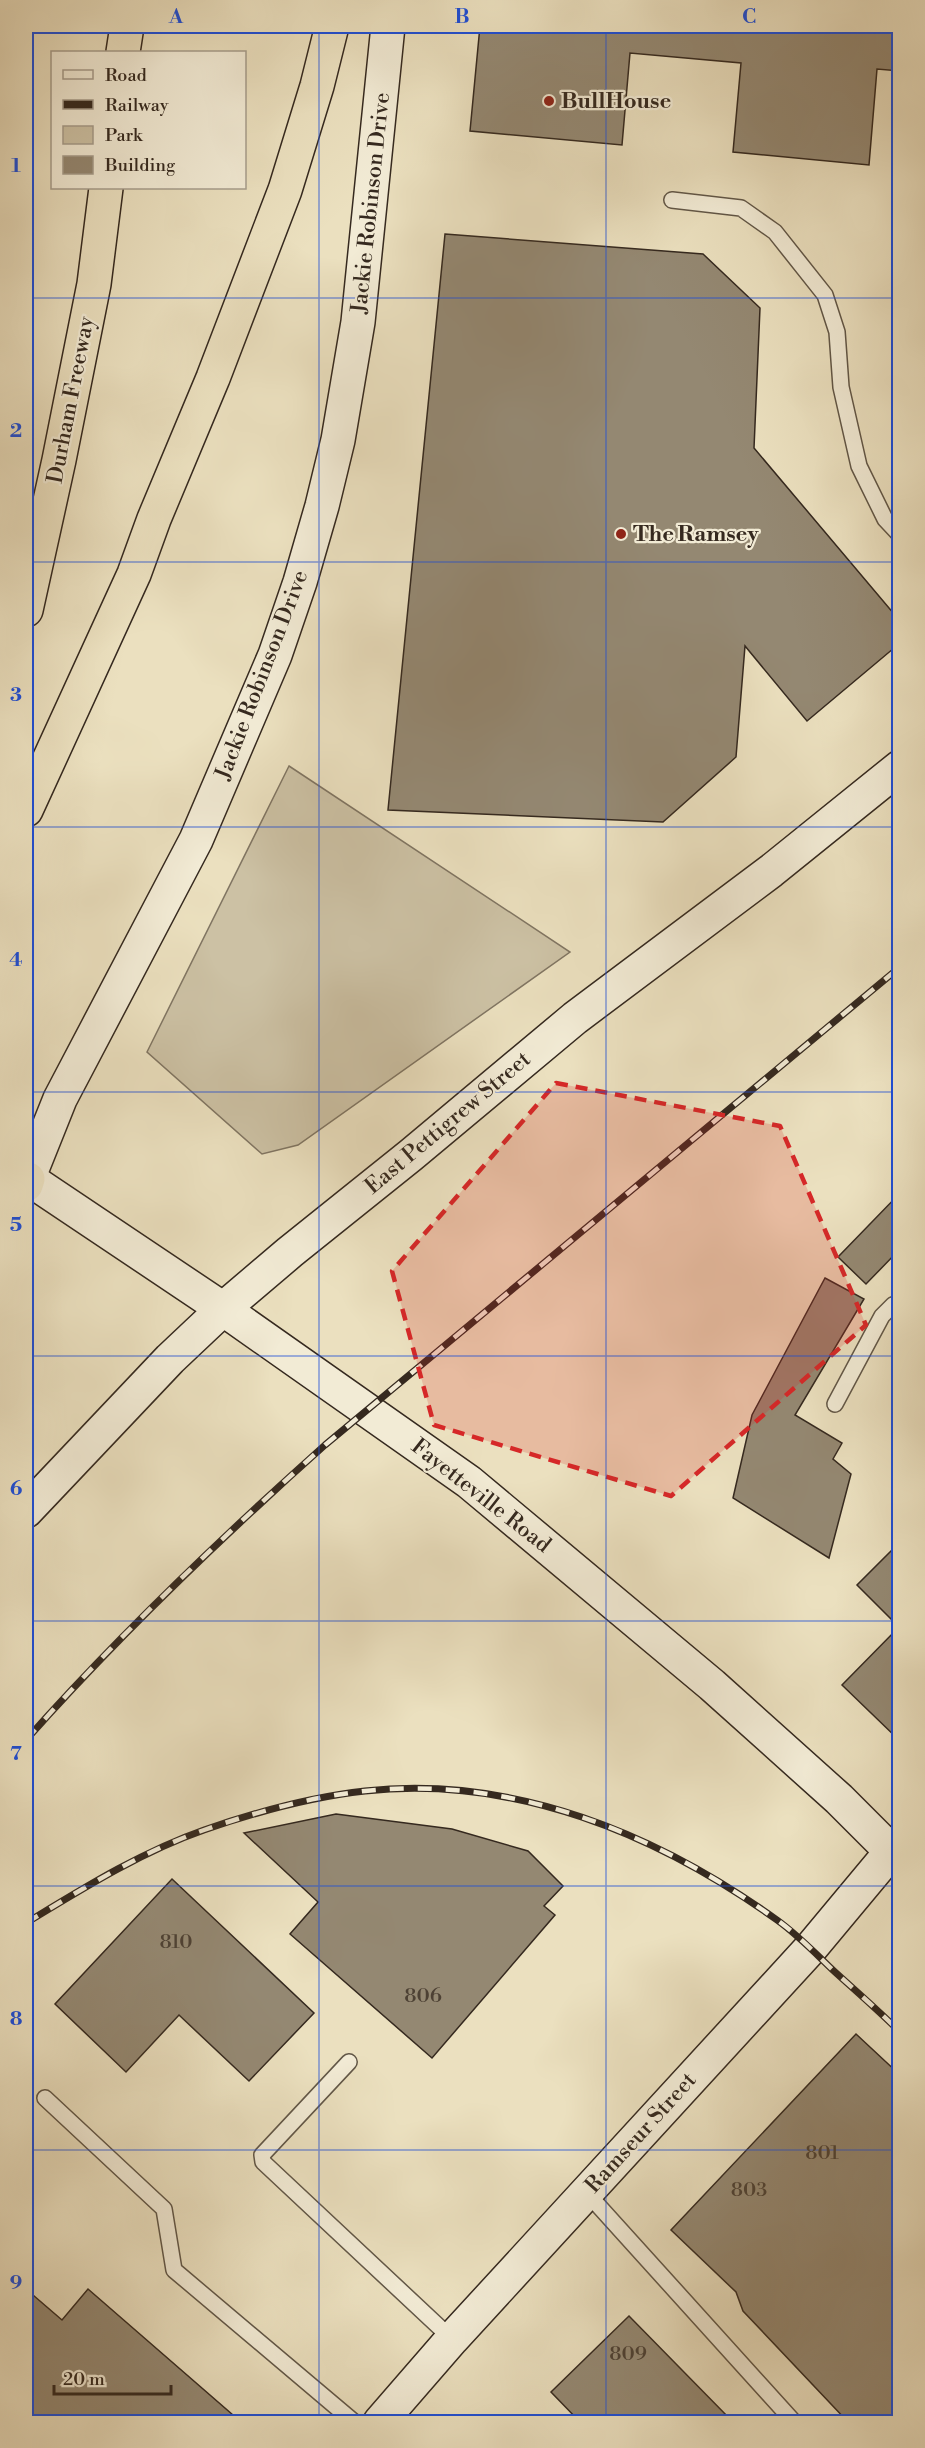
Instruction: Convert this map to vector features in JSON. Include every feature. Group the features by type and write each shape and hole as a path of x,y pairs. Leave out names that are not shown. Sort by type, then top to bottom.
{"highway":[{"path":"123,51 126,26"},
{"path":"26,810 134,574 154,519 213,378 285,190 317,86 332,26"},
{"name":"Durham Freeway","path":"26,610 94,284 106,189"}],"street":[{"name":"Jackie Robinson Drive","path":"26,1181 60,1099 196,840 275,655 300,582 322,507 338,440 358,322 388,26"},
{"name":"East Pettigrew Street","path":"26,1511 170,1359 223,1309 574,1018 771,871 900,767"},
{"name":"Fayetteville Road","path":"26,1181 223,1309 469,1482 712,1685 896,1850"},
{"name":"Ramseur Street","path":"380,2422 452,2339 810,1949 896,1850"}],"lane":[{"path":"672,200 741,208 775,232 825,295 837,332 841,387 859,466 885,519 900,534"},
{"path":"835,1404 882,1316 893,1305 900,1303"},
{"path":"349,2062 262,2156 263,2162 452,2339"},
{"path":"45,2098 164,2209 174,2270 354,2422"},
{"path":"587,2193 794,2422"}],"highlighted area":[{"path":"556,1083 780,1126 866,1325 671,1496 434,1425 392,1271"}],"green space":[{"path":"289,766 570,952 298,1145 262,1154 147,1052"}],"building":[{"name":"BullHouse","path":"480,26 900,26 900,71 877,69 869,165 733,152 741,63 630,53 622,145 470,131"},
{"name":"The Ramsey","path":"445,234 703,254 760,308 754,448 900,621 900,643 807,721 745,646 736,757 663,822 388,810"},
{"path":"900,1193 900,1249 866,1284 838,1257"},
{"path":"825,1278 864,1299 795,1415 842,1443 833,1459 851,1474 829,1558 733,1498 752,1415"},
{"path":"895,1547 900,1551 900,1741 842,1685 899,1627 857,1585"},
{"path":"336,1814 452,1829 528,1851 563,1886 544,1906 555,1915 432,2058 290,1934 318,1902 244,1833"},
{"path":"172,1879 314,2013 249,2081 179,2015 126,2072 55,2004"},
{"path":"856,2034 900,2075 900,2422 848,2422 743,2311 736,2292 671,2230"},
{"path":"26,2289 62,2320 88,2289 241,2422 26,2422"},
{"path":"629,2316 730,2419 727,2422 580,2422 551,2392"}],"railway":[{"path":"26,1740 171,1588 325,1445 900,967"},
{"path":"26,1923 112,1872 157,1849 204,1830 263,1811 324,1797 365,1791 421,1788 476,1792 530,1802 582,1817 633,1837 683,1861 731,1889 785,1926 900,2032"}],"place":[{"name":"BullHouse","path":"549,101"},
{"name":"The Ramsey","path":"621,534"}]}
